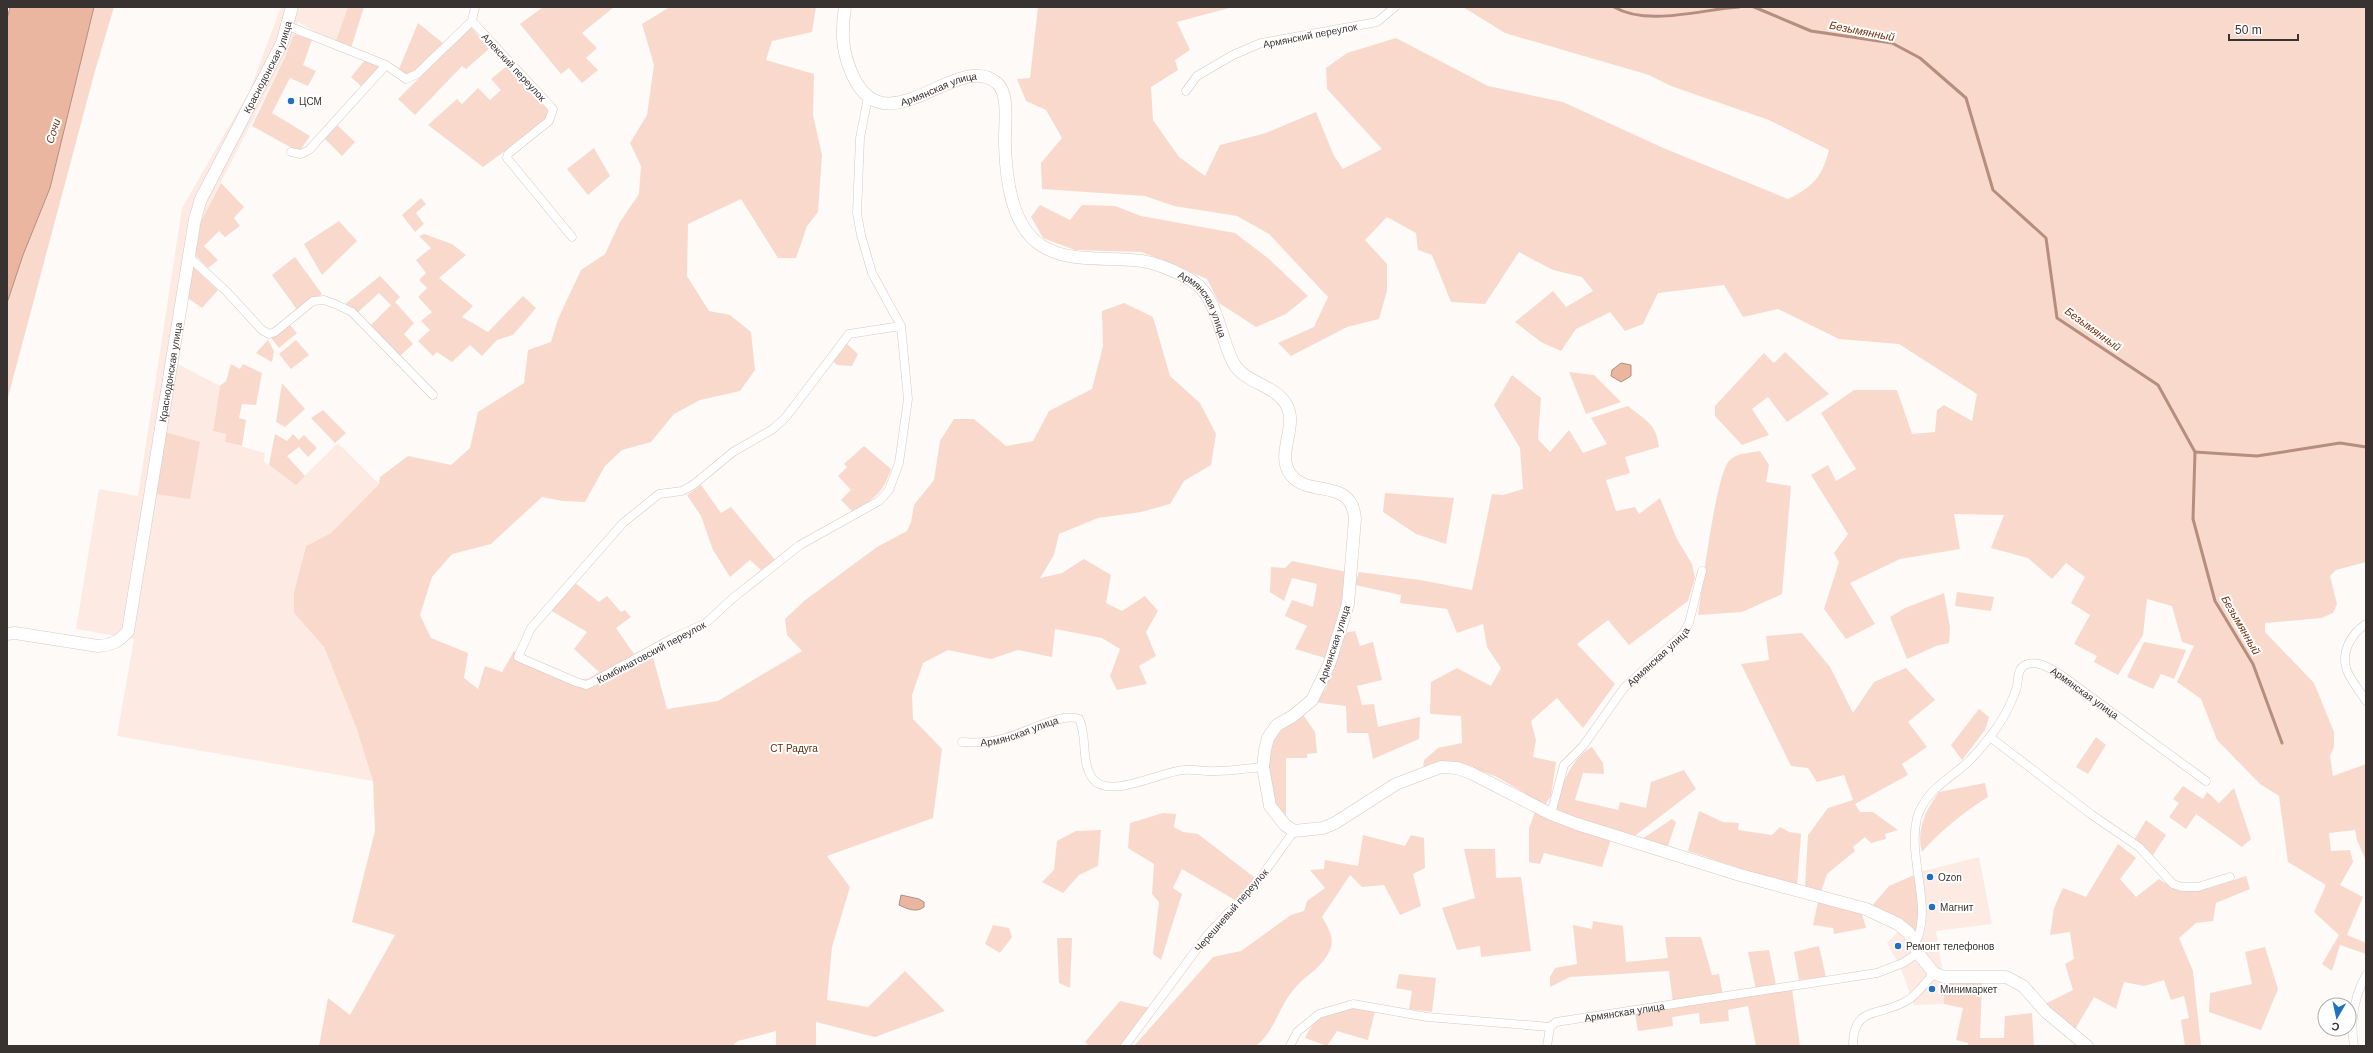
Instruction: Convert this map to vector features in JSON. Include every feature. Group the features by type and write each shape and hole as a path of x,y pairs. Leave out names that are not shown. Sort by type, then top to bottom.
{"street":[{"name":"Краснодонская улица","path":"7,634 15,633 98,646 110,645 120,640 128,631 195,218 201,199 282,43 288,26 292,7"},
{"path":"288,26 386,65 406,79 410,78 428,64 472,21 475,7"},
{"path":"845,7 842,29 846,60 857,84 868,97"},
{"name":"Армянский переулок","path":"1186,91 1197,76 1233,55 1261,44 1377,22 1395,7"},
{"name":"Алекский переулок","path":"472,21 553,109 549,122 508,154 507,158 572,237"},
{"path":"291,152 301,154 309,150 386,65"},
{"name":"Армянская улица","path":"868,97 876,101 892,104 970,77 990,79 998,84 1003,91 1006,109 1005,146 1011,198 1022,224 1031,236 1041,246 1063,254 1144,261 1184,276 1201,285 1211,302 1233,363 1248,377 1275,393 1287,406 1289,421 1285,461 1292,476 1296,480 1309,485 1342,494 1352,505 1355,519 1348,604 1329,665 1312,700 1293,716 1277,725 1268,738 1263,767 1270,806 1284,825 1294,831"},
{"name":"Комбинатовский переулок","path":"868,97 860,138 857,213 861,235 872,273 901,326 908,399 899,462 889,490 879,501 800,546 733,598 706,623 673,638 591,683 586,685 576,682 518,657 531,628 623,523 659,494 682,491 694,486 719,461 773,429 790,412 849,334 901,326"},
{"path":"189,257 226,291 262,330 269,334 276,332 313,301 324,300 352,312 433,395"},
{"name":"Армянская улица","path":"1551,814 1564,765 1582,746 1624,688 1682,634 1689,622 1702,571"},
{"path":"2366,624 2353,635 2344,655 2344,661 2345,668 2366,701"},
{"name":"Армянская улица","path":"1290,1046 1297,1032 1318,1014 1353,1004 1427,1017 1550,1027 1556,1022 1876,973 1903,963 1916,949 1922,920 1914,849 1917,818 1923,803 1934,788 1969,761 1990,737 2017,689 2019,671 2024,665 2043,665 2061,675 2206,781"},
{"name":"Армянская улица","path":"962,742 976,743 1004,738 1031,730 1058,718 1074,717 1080,719 1082,724 1084,754 1093,779 1104,786 1125,785 1183,770 1216,771 1263,767"},
{"path":"1990,737 2092,815 2139,847 2173,884 2182,887 2198,887 2230,877"},
{"path":"1294,831 1323,828 1335,823 1396,784 1441,767 1457,768 1471,773 1551,814 1740,875 1866,909 1898,924 1909,933 1916,949 1934,973 1944,977 2006,977 2023,986 2046,1012 2087,1046"},
{"name":"Черешневый переулок","path":"1125,1046 1208,934 1256,884 1294,831"},
{"path":"1852,1046 1855,1025 1860,1018 1908,1000 1934,973"},
{"path":"2354,1046 2351,1021 2361,983 2366,975"},
{"path":"1547,1046 1550,1027"}],"shaded area":[{"path":"281,7 348,7 335,43 298,22 285,57 199,225 178,364 220,386 213,431 226,434 225,442 265,453 264,462 296,484 338,443 379,484 331,533 306,546 294,592 294,613 324,647 356,727 373,781 117,736 134,639 76,629 99,489 138,496 182,208 249,92"},
{"path":"1979,857 1992,924 1936,931 1944,981 1944,1004 1914,1005 1900,966 1887,943 1900,930 1920,944 1926,926 1919,872"}],"green space":[{"path":"94,7 114,7 95,71 7,401 7,303 23,255 50,188"},
{"path":"348,7 364,7 351,48 335,43"},
{"path":"543,7 614,7 582,33 597,48 586,58 598,70 582,83 569,68 561,74 520,24"},
{"name":"СТ Радуга","path":"670,7 816,7 812,32 772,41 766,60 814,74 813,115 822,155 818,212 807,226 796,258 778,258 741,199 688,224 687,276 709,311 730,315 751,332 755,370 740,391 700,400 674,414 651,442 622,450 605,466 585,502 563,501 542,497 491,544 452,554 432,577 420,615 431,638 468,653 464,678 478,689 485,666 502,672 514,651 578,679 588,679 599,672 574,649 587,632 550,610 574,582 599,602 607,596 621,612 625,610 631,617 616,628 634,654 650,646 667,709 718,701 802,651 787,635 785,619 804,601 877,547 907,531 911,522 914,505 934,480 940,441 954,419 974,419 1006,446 1033,441 1049,411 1092,389 1103,346 1102,311 1124,303 1153,317 1170,376 1200,403 1216,434 1211,465 1184,481 1170,504 1141,512 1098,518 1059,534 1054,555 1040,578 1062,573 1084,559 1111,575 1106,603 1122,611 1145,596 1158,611 1146,632 1156,656 1139,666 1147,684 1117,690 1110,676 1120,649 1102,638 1055,629 1052,657 1018,650 991,659 948,650 923,663 912,695 913,719 942,749 933,818 827,856 850,887 832,947 827,1000 868,1007 905,971 945,1011 875,1037 816,1022 816,1046 776,1046 776,1031 738,1041 732,1046 319,1046 328,998 350,1015 395,935 352,922 375,831 373,781 356,727 324,647 294,613 294,592 306,546 331,533 379,484 380,477 408,456 451,465 470,448 478,412 524,383 528,350 551,342 558,319 581,270 605,254 620,222 639,194 641,166 630,143 647,115 654,65 642,24"},
{"path":"1038,7 1233,7 1177,22 1190,50 1175,60 1178,70 1151,87 1153,120 1179,157 1205,176 1220,145 1266,133 1316,112 1334,156 1343,169 1382,149 1327,89 1326,68 1347,53 1396,38 1488,86 1563,102 1661,147 1788,199 1797,195 1815,180 1820,174 1829,150 1769,120 1671,86 1649,75 1505,33 1463,7 2366,7 2366,562 2336,570 2330,576 2337,604 2333,613 2321,618 2265,623 2265,632 2314,683 2334,732 2334,747 2330,756 2333,776 2366,764 2366,861 2357,840 2355,830 2329,833 2331,851 2350,850 2353,862 2340,885 2363,897 2347,935 2366,943 2366,954 2340,945 2332,971 2322,964 2339,935 2314,912 2326,885 2288,862 2279,796 2260,784 2217,740 2201,699 2177,682 2194,646 2182,642 2172,606 2147,599 2143,635 2118,675 2094,662 2097,656 2074,644 2090,615 2071,603 2085,577 2066,563 2052,579 2028,558 1991,548 2004,515 1954,514 1960,549 1900,559 1850,583 1875,624 1846,639 1824,609 1839,562 1834,553 1848,534 1811,475 1828,465 1836,481 1856,469 1821,413 1854,390 1897,390 1912,434 1935,432 1937,410 1944,405 1972,421 1977,394 1899,344 1839,339 1778,309 1743,317 1724,285 1658,293 1643,324 1625,331 1610,312 1576,329 1561,351 1541,342 1515,322 1553,291 1566,307 1593,291 1582,277 1553,270 1519,252 1485,304 1451,302 1432,255 1418,250 1416,233 1387,217 1365,240 1387,264 1387,291 1379,319 1347,327 1291,356 1278,343 1314,327 1328,297 1269,234 1237,216 1174,206 1145,196 1042,189 1041,163 1062,138 1046,110 1026,101 1017,79 1030,78"},
{"path":"418,23 444,44 412,74 407,75 399,69"},
{"path":"471,27 489,49 466,69 462,66 415,115 398,99"},
{"path":"294,34 312,40 303,65 316,71 308,86 290,78 272,113 310,136 299,152 252,126 285,57"},
{"path":"365,60 380,67 362,87 351,77"},
{"path":"508,65 548,110 547,120 483,167 428,125 457,99 462,104 478,88 490,100 501,90 491,79"},
{"path":"336,124 355,142 342,156 323,137"},
{"path":"594,148 610,176 588,195 567,169"},
{"path":"221,183 244,207 234,218 240,226 225,237 219,231 204,246 218,260 208,268 194,254 199,225"},
{"path":"421,198 426,204 416,213 424,224 415,232 402,215"},
{"path":"1040,205 1070,220 1082,205 1115,206 1141,216 1235,233 1269,259 1308,296 1286,314 1256,327 1219,303 1207,279 1142,252 1075,250 1043,238 1031,217"},
{"path":"339,221 357,241 322,275 304,244"},
{"path":"424,234 452,244 466,255 439,278 473,306 462,317 488,332 523,296 536,308 513,335 497,340 482,356 470,345 452,362 437,352 433,356 418,341 430,330 421,321 432,312 418,297 427,288 419,280 426,273 416,260 431,248 419,236"},
{"path":"295,257 322,294 298,311 272,275"},
{"path":"192,266 218,290 202,308 188,298"},
{"path":"380,276 400,297 395,302 414,323 404,334 413,344 400,356 370,326 391,305 379,293 357,313 344,305"},
{"path":"288,323 297,333 279,348 271,338"},
{"path":"268,340 274,351 272,362 256,353"},
{"path":"296,340 309,355 291,369 279,354"},
{"path":"846,343 858,354 852,366 837,365 833,361"},
{"path":"1785,352 1829,394 1787,422 1768,397 1752,409 1769,435 1742,445 1715,416 1715,406 1764,353 1774,363"},
{"path":"231,364 240,369 243,364 262,373 256,405 242,404 239,418 246,420 242,446 225,442 226,434 213,431 220,386 226,381"},
{"path":"1569,372 1594,375 1621,402 1586,414"},
{"path":"1512,375 1541,398 1538,439 1550,452 1569,430 1583,453 1607,444 1591,418 1628,406 1653,427 1658,439 1659,447 1625,457 1630,473 1606,480 1616,511 1635,507 1639,514 1660,498 1677,539 1692,564 1695,578 1688,601 1629,645 1608,620 1577,644 1615,684 1583,728 1557,698 1531,721 1536,740 1533,757 1556,762 1551,796 1545,805 1497,777 1457,762 1423,769 1424,760 1438,748 1462,743 1461,716 1430,714 1431,682 1457,668 1491,686 1501,668 1487,647 1483,624 1457,633 1447,609 1400,603 1401,595 1355,585 1359,572 1420,580 1472,590 1492,494 1503,495 1523,489 1520,448 1494,405"},
{"path":"282,383 305,409 285,427 276,422"},
{"path":"323,410 346,433 335,443 311,418"},
{"path":"165,432 200,442 190,499 156,494"},
{"path":"275,434 287,441 293,434 299,440 304,435 317,448 308,457 299,447 287,456 305,476 296,485 269,465"},
{"path":"864,446 891,469 885,484 877,495 853,512 841,500 851,490 838,476 847,467 844,464"},
{"path":"1760,451 1769,465 1766,482 1791,486 1782,594 1742,612 1698,615 1706,559 1719,487 1724,470 1729,461 1735,456"},
{"path":"701,485 721,513 731,507 775,560 761,570 750,560 730,577 713,550 701,516 687,495"},
{"path":"1385,493 1454,498 1446,544 1416,534 1383,512"},
{"path":"1292,561 1347,572 1342,602 1325,658 1295,649 1307,626 1285,616 1292,600 1313,607 1317,584 1292,578 1284,601 1270,592 1271,567 1285,568"},
{"path":"1957,592 1994,597 1991,611 1955,606"},
{"path":"1944,593 1950,627 1949,643 1936,646 1907,659 1890,617 1905,608"},
{"path":"1355,631 1360,646 1373,642 1382,680 1357,686 1362,705 1374,704 1378,727 1420,717 1419,739 1373,759 1368,733 1347,733 1346,706 1313,702 1325,690 1343,633"},
{"path":"1802,633 1830,667 1853,713 1874,682 1906,668 1935,700 1908,722 1927,747 1902,764 1908,775 1855,804 1860,812 1873,812 1898,830 1885,834 1886,839 1871,843 1865,837 1853,847 1855,851 1827,874 1821,892 1805,888 1808,835 1828,808 1853,800 1844,775 1817,782 1808,768 1791,766 1741,664 1769,660 1766,636"},
{"path":"2144,642 2186,650 2174,679 2161,674 2153,689 2127,677"},
{"path":"1979,709 1989,717 1985,730 1962,760 1951,745"},
{"path":"1302,713 1315,732 1317,753 1307,754 1307,758 1286,758 1286,822 1275,806 1268,761 1271,738 1285,724"},
{"path":"2096,737 2106,745 2088,774 2076,767"},
{"path":"1592,747 1603,763 1604,774 1583,773 1575,800 1618,810 1620,802 1646,808 1651,782 1684,770 1696,789 1632,838 1553,812 1571,767 1577,759"},
{"path":"1985,783 1988,797 1953,822 1922,852 1920,835 1923,820 1939,792"},
{"path":"2183,786 2203,799 2207,792 2219,803 2234,788 2251,839 2242,847 2196,814 2186,829 2169,817 2179,803 2173,799"},
{"path":"1699,811 1723,822 1739,823 1738,830 1772,835 1780,827 1789,832 1801,834 1797,887 1688,851"},
{"path":"1535,812 1611,839 1602,867 1544,853 1540,864 1529,862 1529,828"},
{"path":"1163,813 1176,814 1174,827 1183,832 1198,834 1255,878 1235,900 1182,869 1173,888 1182,894 1161,960 1153,954 1159,902 1152,894 1154,864 1128,848 1130,823"},
{"path":"1672,819 1676,822 1667,849 1642,839"},
{"path":"2146,820 2166,835 2153,855 2134,840"},
{"path":"1101,830 1098,866 1079,875 1063,893 1042,882 1054,870 1057,841 1076,831"},
{"path":"1363,835 1405,846 1411,835 1424,838 1425,868 1413,874 1421,906 1400,915 1384,885 1362,887 1350,875 1322,917 1332,941 1327,956 1323,962 1299,983 1289,995 1269,1032 1256,1046 1134,1046 1213,957 1241,951 1291,915 1304,911 1307,901 1325,888 1310,870 1324,869 1325,860 1358,866"},
{"path":"2118,844 2136,858 2120,879 2136,897 2159,879 2170,886 2181,889 2202,890 2246,876 2250,889 2216,903 2213,921 2196,923 2179,938 2193,971 2201,1046 2185,1046 2181,1020 2189,1018 2184,996 2171,1000 2164,980 2144,986 2124,982 2116,1009 2094,997 2074,1031 2045,1004 2073,990 2065,964 2074,959 2070,932 2050,935 2054,908 2063,888 2086,897"},
{"path":"1464,849 1495,849 1496,878 1521,877 1531,951 1481,957 1480,946 1457,950 1442,908 1475,898"},
{"path":"1914,875 1920,920 1915,940 1871,907 1889,886"},
{"path":"1818,902 1862,914 1866,928 1834,934 1833,928 1813,925"},
{"path":"1593,921 1623,926 1626,962 1668,958 1665,937 1701,937 1712,975 1719,974 1723,995 1673,1003 1669,971 1570,977 1550,987 1550,977 1555,968 1577,964 1573,925 1592,929"},
{"path":"993,925 1009,928 1012,937 1000,953 985,944"},
{"path":"1057,938 1072,938 1070,988 1059,983"},
{"path":"1819,946 1826,977 1799,980 1794,952"},
{"path":"2265,947 2278,989 2261,1030 2209,1012 2210,993 2252,984 2245,952"},
{"path":"1769,950 1776,985 1756,989 1748,952"},
{"path":"1399,974 1436,978 1432,1012 1409,1009 1412,991 1396,988"},
{"path":"1944,981 1982,983 1980,1038 2004,1038 2005,1016 2032,1013 2034,1046 1968,1046 1968,1043 1956,1040 1963,1008 1944,1004"},
{"path":"1792,989 1800,1046 1756,1046 1748,1006 1728,1010 1729,1021 1700,1024 1699,1013 1672,1017 1673,1026 1638,1031 1635,1014"},
{"path":"1120,1001 1150,1008 1120,1046 1089,1046 1085,1042"},
{"path":"1351,1007 1375,1011 1368,1040 1337,1031 1327,1046 1305,1038 1309,1030 1323,1015 1335,1010"}],"water":[{"name":"Сочи","path":"10,7 94,7 50,188 23,255 7,303 7,19"},
{"path":"1621,363 1631,365 1631,376 1621,382 1611,376 1612,370"},
{"path":"901,895 919,899 924,902 924,907 915,910 899,905"}],"waterway":[{"name":"Безымянный","path":"1614,7 1628,13 1643,16 1676,15 1739,7"},
{"name":"Безымянный","path":"1754,7 1811,31 1892,43 1920,58 1966,98 1993,190 2046,238 2057,318 2158,385 2195,452 2193,519 2215,601 2253,664 2282,743"},
{"path":"2195,452 2257,456 2340,443 2366,447"}],"place":[{"name":"ЦСМ","path":"291,101"},
{"name":"Ozon","path":"1930,877"},
{"name":"Магнит","path":"1932,907"},
{"name":"Ремонт телефонов","path":"1898,946"},
{"name":"Минимаркет","path":"1932,989"}]}
